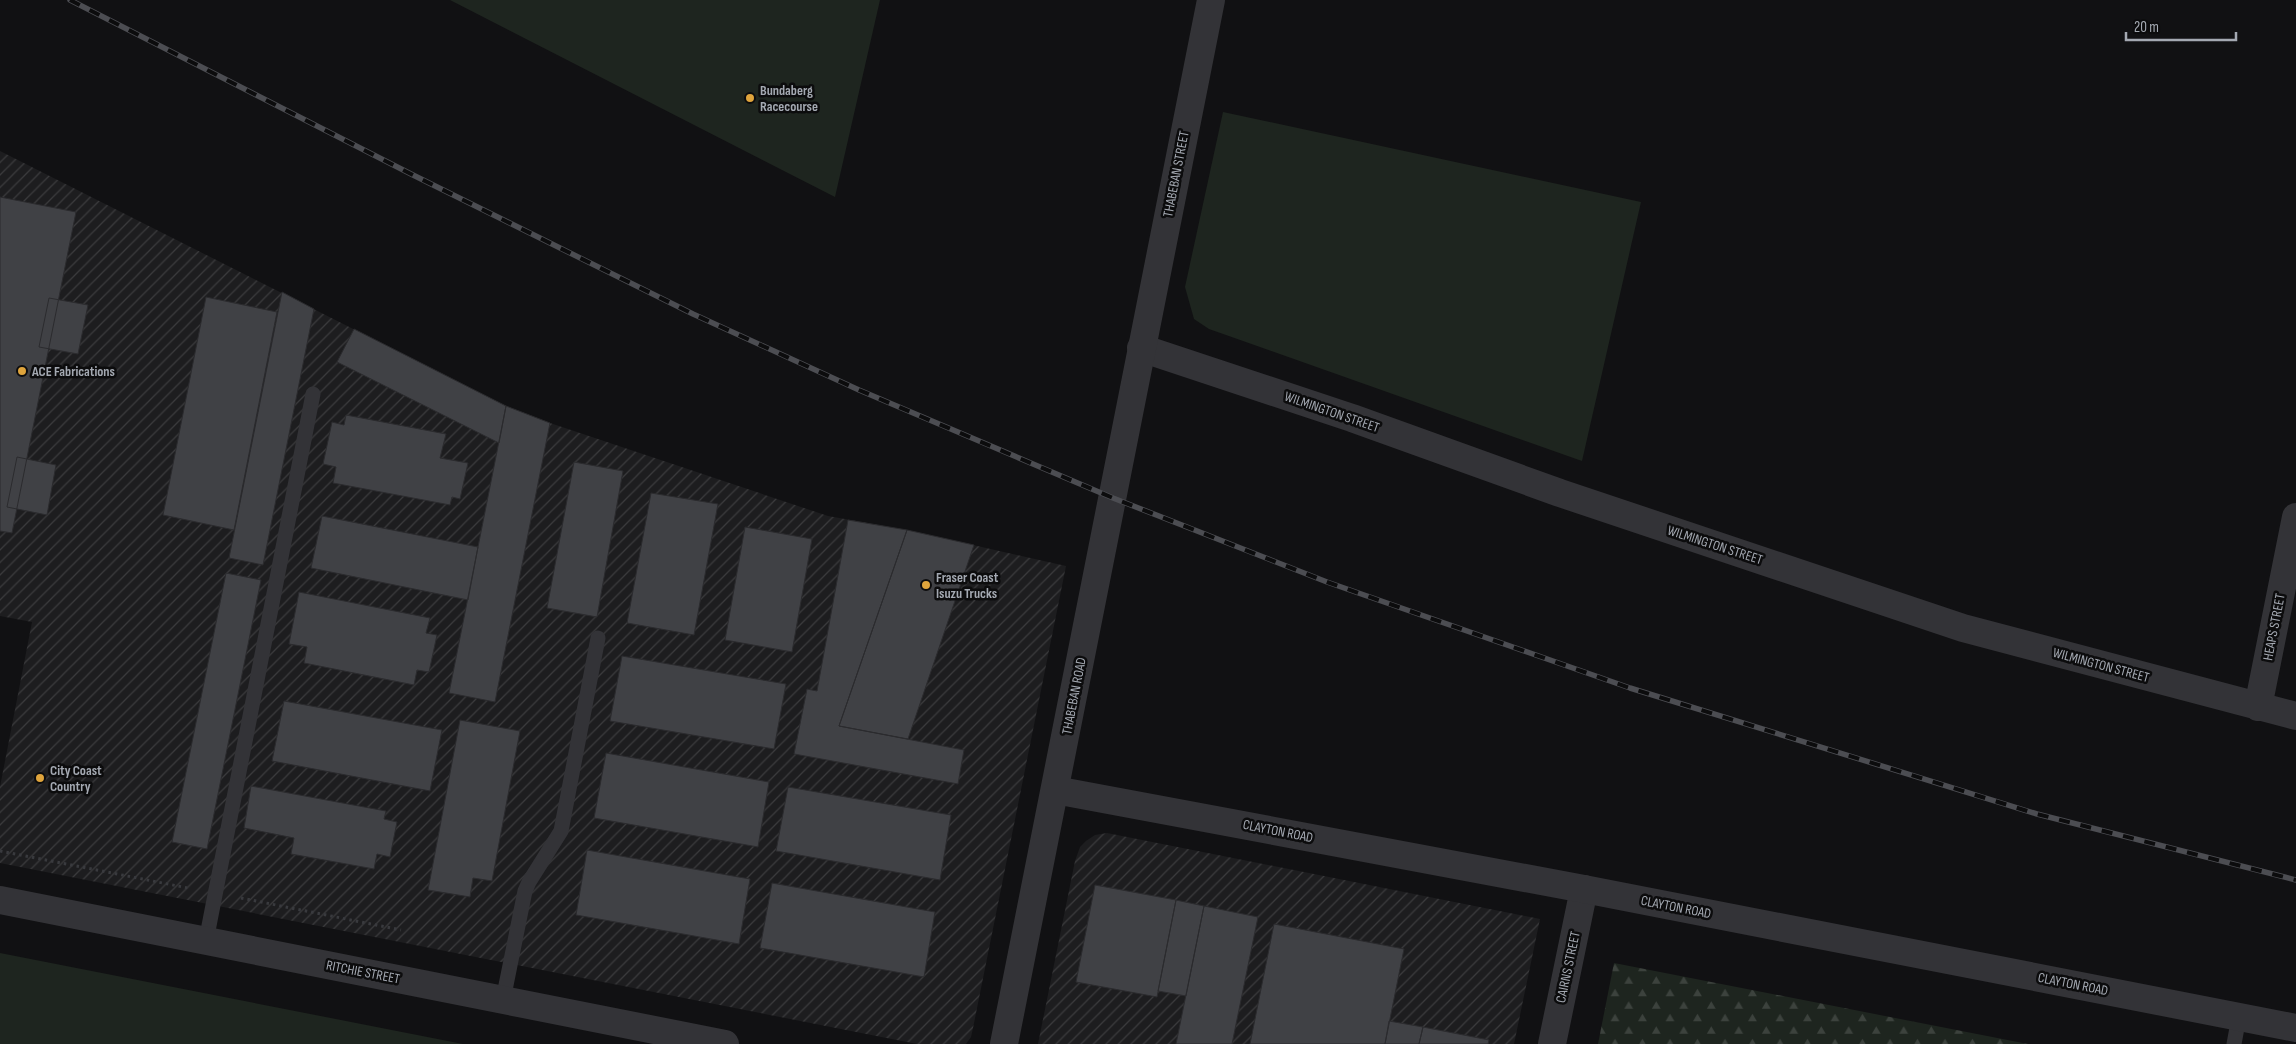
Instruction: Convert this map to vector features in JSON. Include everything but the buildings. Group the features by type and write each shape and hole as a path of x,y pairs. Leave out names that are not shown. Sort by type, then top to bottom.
{"street":[{"name":"THABEBAN STREET","path":"1141,348 1210,0"},
{"name":"WILMINGTON STREET","path":"1141,348 1352,418 1560,493 1963,628 2296,716"},
{"name":"THABEBAN ROAD","path":"1004,1044 1141,348"},
{"name":"HEAPS STREET","path":"2258,707 2296,517"},
{"name":"CLAYTON ROAD","path":"1055,790 1584,889 2296,1028"},
{"name":"CAIRNS STREET","path":"1552,1044 1584,889"},
{"name":"RITCHIE STREET","path":"0,900 725,1044"}],"lane":[{"path":"206,941 313,394"},
{"path":"503,1000 528,882 561,830 598,638"},
{"path":"2234,1044 2240,1017"}],"shaded area":[{"path":"0,151 506,406 550,423 828,516 907,530 1066,566 973,1028 971,1037 966,1044 917,1044 0,863 0,787 32,622 0,616"},
{"path":"1107,833 1540,919 1514,1044 1038,1044 1075,861 1080,847 1086,841 1095,835"}],"green space":[{"name":"Bundaberg Racecourse","path":"450,0 880,0 835,197"},
{"path":"1223,112 1641,202 1582,461 1209,329 1194,319 1185,287"},
{"path":"0,953 463,1044 0,1044"},
{"path":"1614,963 2028,1044 1598,1044"}],"railway":[{"path":"70,0 413,175 693,314 859,390 1113,498 1327,582 1630,688 2037,814 2296,880"}],"place":[{"name":"Bundaberg Racecourse","path":"750,98"},
{"name":"ACE Fabrications","path":"22,371"},
{"name":"Fraser Coast Isuzu Trucks","path":"926,585"},
{"name":"City Coast Country","path":"40,778"}]}
